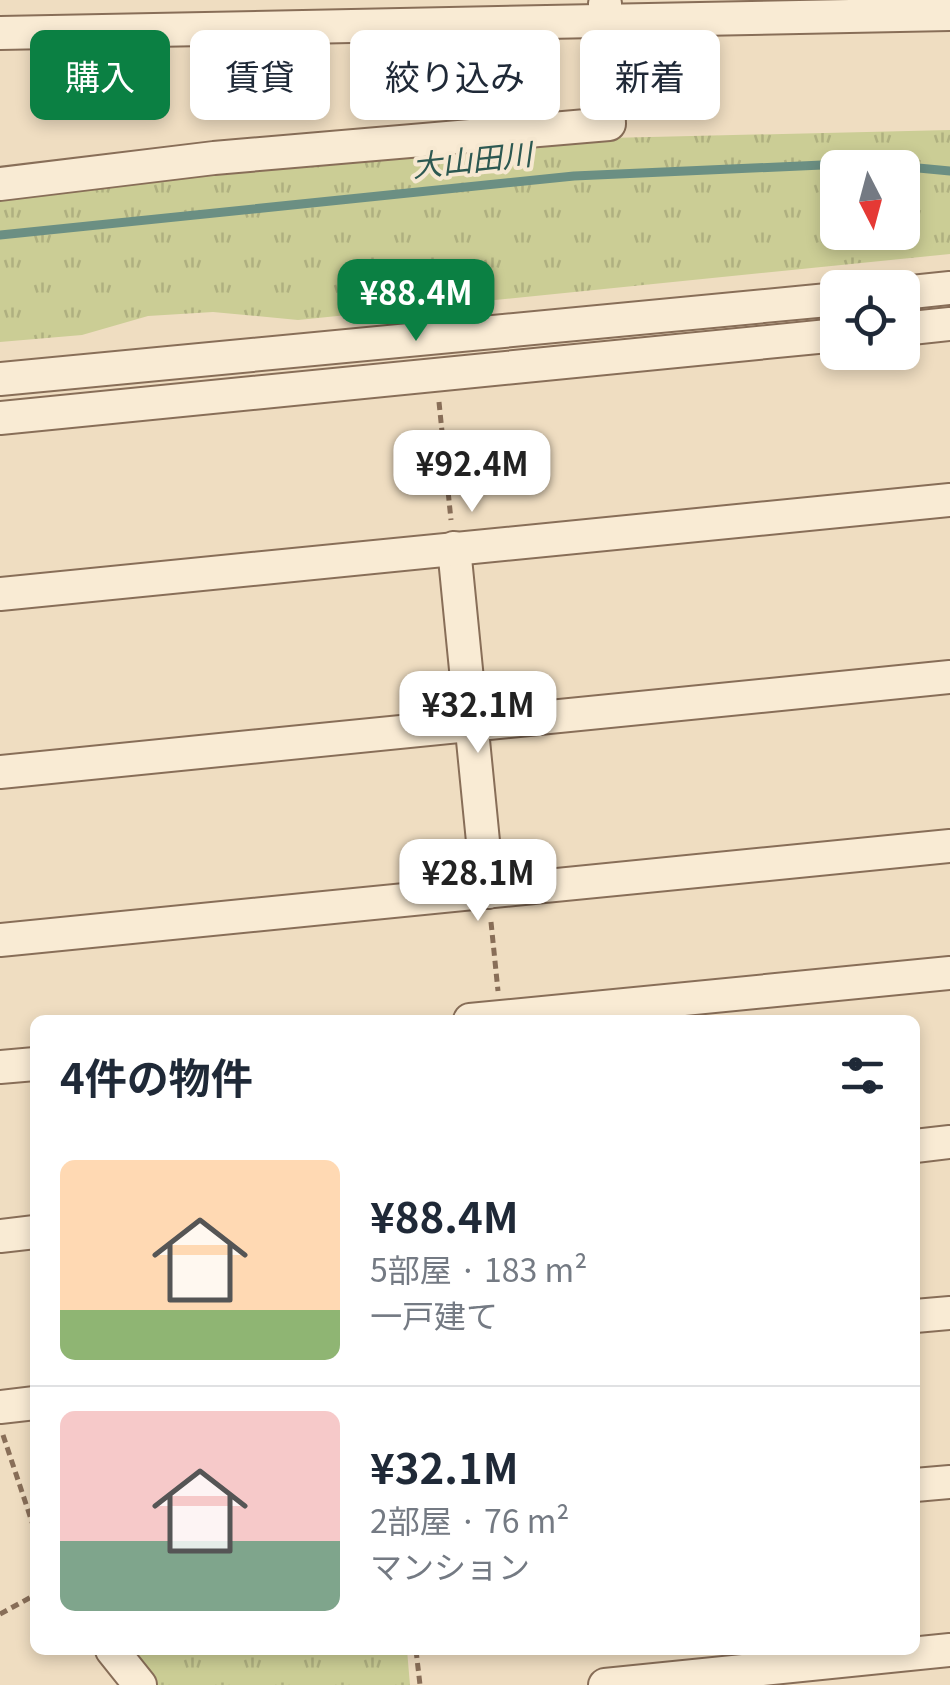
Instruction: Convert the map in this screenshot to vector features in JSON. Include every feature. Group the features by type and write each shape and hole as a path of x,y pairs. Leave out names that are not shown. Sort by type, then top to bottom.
{"street":[{"path":"0,32 605,11 950,14"},
{"path":"0,184 214,158 608,124 605,11"},
{"path":"920,291 950,288"},
{"path":"0,379 820,301"},
{"path":"920,327 950,324"},
{"path":"0,418 820,337"},
{"path":"0,594 950,500"},
{"path":"454,548 488,892"},
{"path":"0,772 950,677"},
{"path":"0,940 950,846"},
{"path":"574,1015 637,1012 950,973"},
{"path":"0,1067 30,1064"},
{"path":"920,1145 950,1142"},
{"path":"0,1236 30,1233"},
{"path":"920,1315 950,1312"},
{"path":"0,1407 30,1404"},
{"path":"920,1485 950,1482"},
{"path":"920,1652 950,1650"},
{"path":"116,1655 140,1685"},
{"path":"605,1685 701,1670 888,1655"}],"path":[{"path":"439,401 454,548"},
{"path":"488,892 499,998"},
{"path":"0,1426 30,1518"},
{"path":"0,1614 30,1598"},
{"path":"417,1655 420,1685"}],"green space":[{"path":"950,130 950,254 298,320 213,312 148,316 82,335 0,342 0,196 203,171 567,139"},
{"path":"132,1655 407,1655 410,1685 157,1685"}],"waterway":[{"name":"大山田川","path":"0,235 574,176 866,163 950,171"}]}
